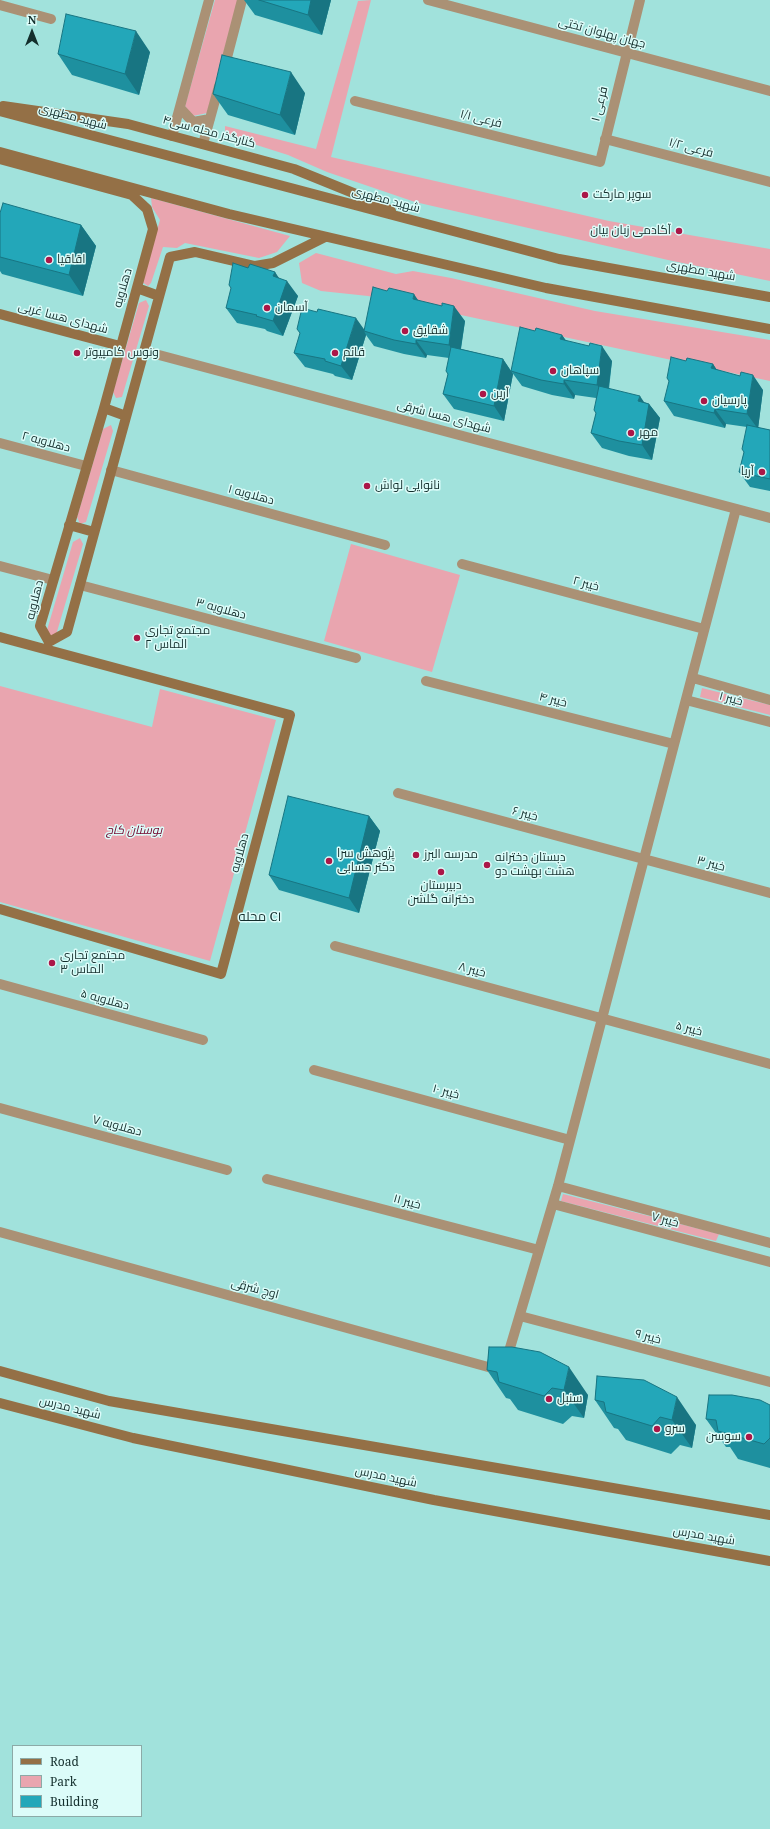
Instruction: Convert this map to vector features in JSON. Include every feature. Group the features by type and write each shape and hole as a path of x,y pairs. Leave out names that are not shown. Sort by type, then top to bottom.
{"main road":[{"name":"کنارگذر محله سی۴","path":"0,105 128,124 294,169 378,203 401,217"},
{"name":"شهید مطهری","path":"0,110 560,259 770,296"},
{"path":"0,152 229,214 546,288 770,329"},
{"name":"دهلاویه","path":"0,159 132,196 147,209 154,229 120,346 104,408 40,626 48,646"},
{"path":"48,646 67,632 170,257 195,252 255,266 273,263 325,237"},
{"path":"137,288 159,296"},
{"name":"شهدای هسا غربی","path":"0,314 120,346"},
{"path":"104,408 126,416"},
{"path":"69,525 94,532"},
{"name":"دهلاویه","path":"0,637 48,646 290,715 221,974 0,909"},
{"name":"شهید مدرس","path":"0,1371 109,1401 770,1515"},
{"name":"شهید مدرس","path":"0,1403 133,1438 434,1500 770,1561"}],"street":[{"path":"172,136 209,0"},
{"path":"203,144 242,0"},
{"name":"جهان پهلوان تختی","path":"428,0 770,91"},
{"name":"فرعی ۱","path":"600,162 640,0"},
{"path":"0,5 51,19"},
{"name":"فرعی ۱/۱","path":"355,102 600,162"},
{"path":"180,108 193,122 210,119"},
{"name":"فرعی ۱/۲","path":"605,139 770,182"},
{"name":"شهدای هسا شرقی","path":"144,351 770,518"},
{"name":"دهلاویه ۲","path":"0,443 86,466"},
{"name":"دهلاویه ۱","path":"111,470 385,545"},
{"path":"520,1316 558,1186 674,744 693,678 704,629 736,509"},
{"name":"خیبر ۲","path":"462,564 704,629"},
{"path":"0,566 54,580"},
{"name":"دهلاویه ۳","path":"80,585 356,658"},
{"name":"خیبر ۱","path":"693,678 770,700"},
{"name":"خیبر ۴","path":"426,681 674,744"},
{"name":"خیبر ۱","path":"686,700 770,722"},
{"name":"خیبر ۶","path":"398,794 645,859"},
{"name":"خیبر ۳","path":"645,859 770,893"},
{"name":"خیبر ۸","path":"335,946 602,1019"},
{"name":"دهلاویه ۵","path":"0,984 203,1040"},
{"name":"خیبر ۵","path":"602,1019 770,1064"},
{"name":"خیبر ۱۰","path":"314,1070 570,1140"},
{"name":"دهلاویه ۷","path":"0,1108 227,1170"},
{"name":"خیبر ۱۱","path":"267,1179 539,1250"},
{"name":"خیبر ۷","path":"558,1186 770,1243"},
{"name":"خیبر ۷","path":"553,1204 770,1262"},
{"name":"اوج شرقی","path":"0,1232 504,1371 520,1316"},
{"path":"736,1253 742,1235"},
{"name":"خیبر ۹","path":"520,1316 770,1382"}],"green space":[{"path":"215,0 238,0 207,113 193,116 185,106"},
{"path":"371,0 331,157 609,221 770,249 770,281 668,260 415,202 327,172 288,155 225,135 225,126 316,149 358,1"},
{"path":"151,198 290,236 277,252 259,258 185,243 177,248 163,247 151,283 148,286 142,282 160,220 152,207"},
{"path":"316,253 396,274 413,271 451,278 595,311 770,340 770,381 400,302 368,296 321,291 302,283 299,263"},
{"path":"146,300 149,306 122,397 116,398 113,392 139,303"},
{"path":"111,425 113,431 86,522 80,524 77,517 103,429"},
{"path":"80,538 83,544 56,635 50,636 47,630 73,542"},
{"path":"351,544 460,575 432,672 324,641"},
{"name":"بوستان کاج","path":"0,686 152,727 160,689 276,720 210,961 0,902"},
{"path":"702,688 770,705 770,715 700,697"},
{"path":"563,1194 719,1234 716,1241 561,1201"}],"building":[{"path":"259,0 311,0 308,15"},
{"path":"66,14 136,31 125,74 58,54"},
{"path":"222,55 291,72 280,115 213,94"},
{"path":"3,203 81,225 69,275 0,257 0,213"},
{"path":"233,263 248,268 250,264 275,272 273,276 287,281 273,321 256,316 257,315 226,308 231,288 229,285"},
{"path":"373,287 387,291 389,288 414,294 413,299 442,306 442,303 454,306 449,345 416,340 416,344 394,340 364,331"},
{"path":"302,308 317,312 318,309 356,318 341,366 325,361 325,359 294,353 300,333 297,329"},
{"path":"520,327 535,331 536,328 562,335 560,339 589,346 590,343 602,346 597,385 564,380 564,384 541,380 511,371"},
{"path":"451,347 503,359 494,406 443,394 448,374 446,371"},
{"path":"671,357 686,361 687,358 713,364 711,368 740,376 741,372 753,375 747,414 715,409 714,413 664,401 669,381 667,378"},
{"path":"599,386 640,396 638,401 649,404 642,445 619,441 591,433 596,413 594,410"},
{"path":"747,425 770,430 770,479 739,472 744,452 742,449"},
{"name":"پژوهش سرا دکتر حسابی","path":"288,796 369,816 349,898 269,875"},
{"path":"489,1347 512,1347 540,1352 569,1367 564,1390 552,1388 544,1396 499,1382 497,1372 487,1370"},
{"path":"597,1376 644,1380 677,1397 672,1420 660,1417 652,1426 606,1412 604,1402 595,1400"},
{"path":"709,1395 732,1395 760,1400 770,1405 770,1438 764,1444 718,1431 716,1420 706,1419"}],"place":[{"name":"سوپر مارکت","path":"585,195"},
{"name":"آکادمی زبان بیان","path":"679,231"},
{"name":"اقاقیا","path":"49,260"},
{"name":"آسمان","path":"267,308"},
{"name":"شقایق","path":"405,331"},
{"name":"ونوس کامپیوتر","path":"77,353"},
{"name":"قائم","path":"335,353"},
{"name":"سپاهان","path":"553,371"},
{"name":"آرین","path":"483,394"},
{"name":"پارسیان","path":"704,401"},
{"name":"مهر","path":"631,433"},
{"name":"آریا","path":"762,472"},
{"name":"نانوایی لواش","path":"367,486"},
{"name":"مجتمع تجاری الماس ۲","path":"137,638"},
{"name":"مدرسه البرز","path":"416,855"},
{"name":"پژوهش سرا دکتر حسابی","path":"329,861"},
{"name":"دبستان دخترانه هشت بهشت دو","path":"487,865"},
{"name":"دبیرستان دخترانه گلشن","path":"441,872"},
{"name":"مجتمع تجاری الماس ۳","path":"52,963"},
{"name":"سنبل","path":"549,1399"},
{"name":"سرو","path":"657,1429"},
{"name":"سوسن","path":"749,1437"}],"district":[{"name":"محله C۱","path":"260,917"}]}
